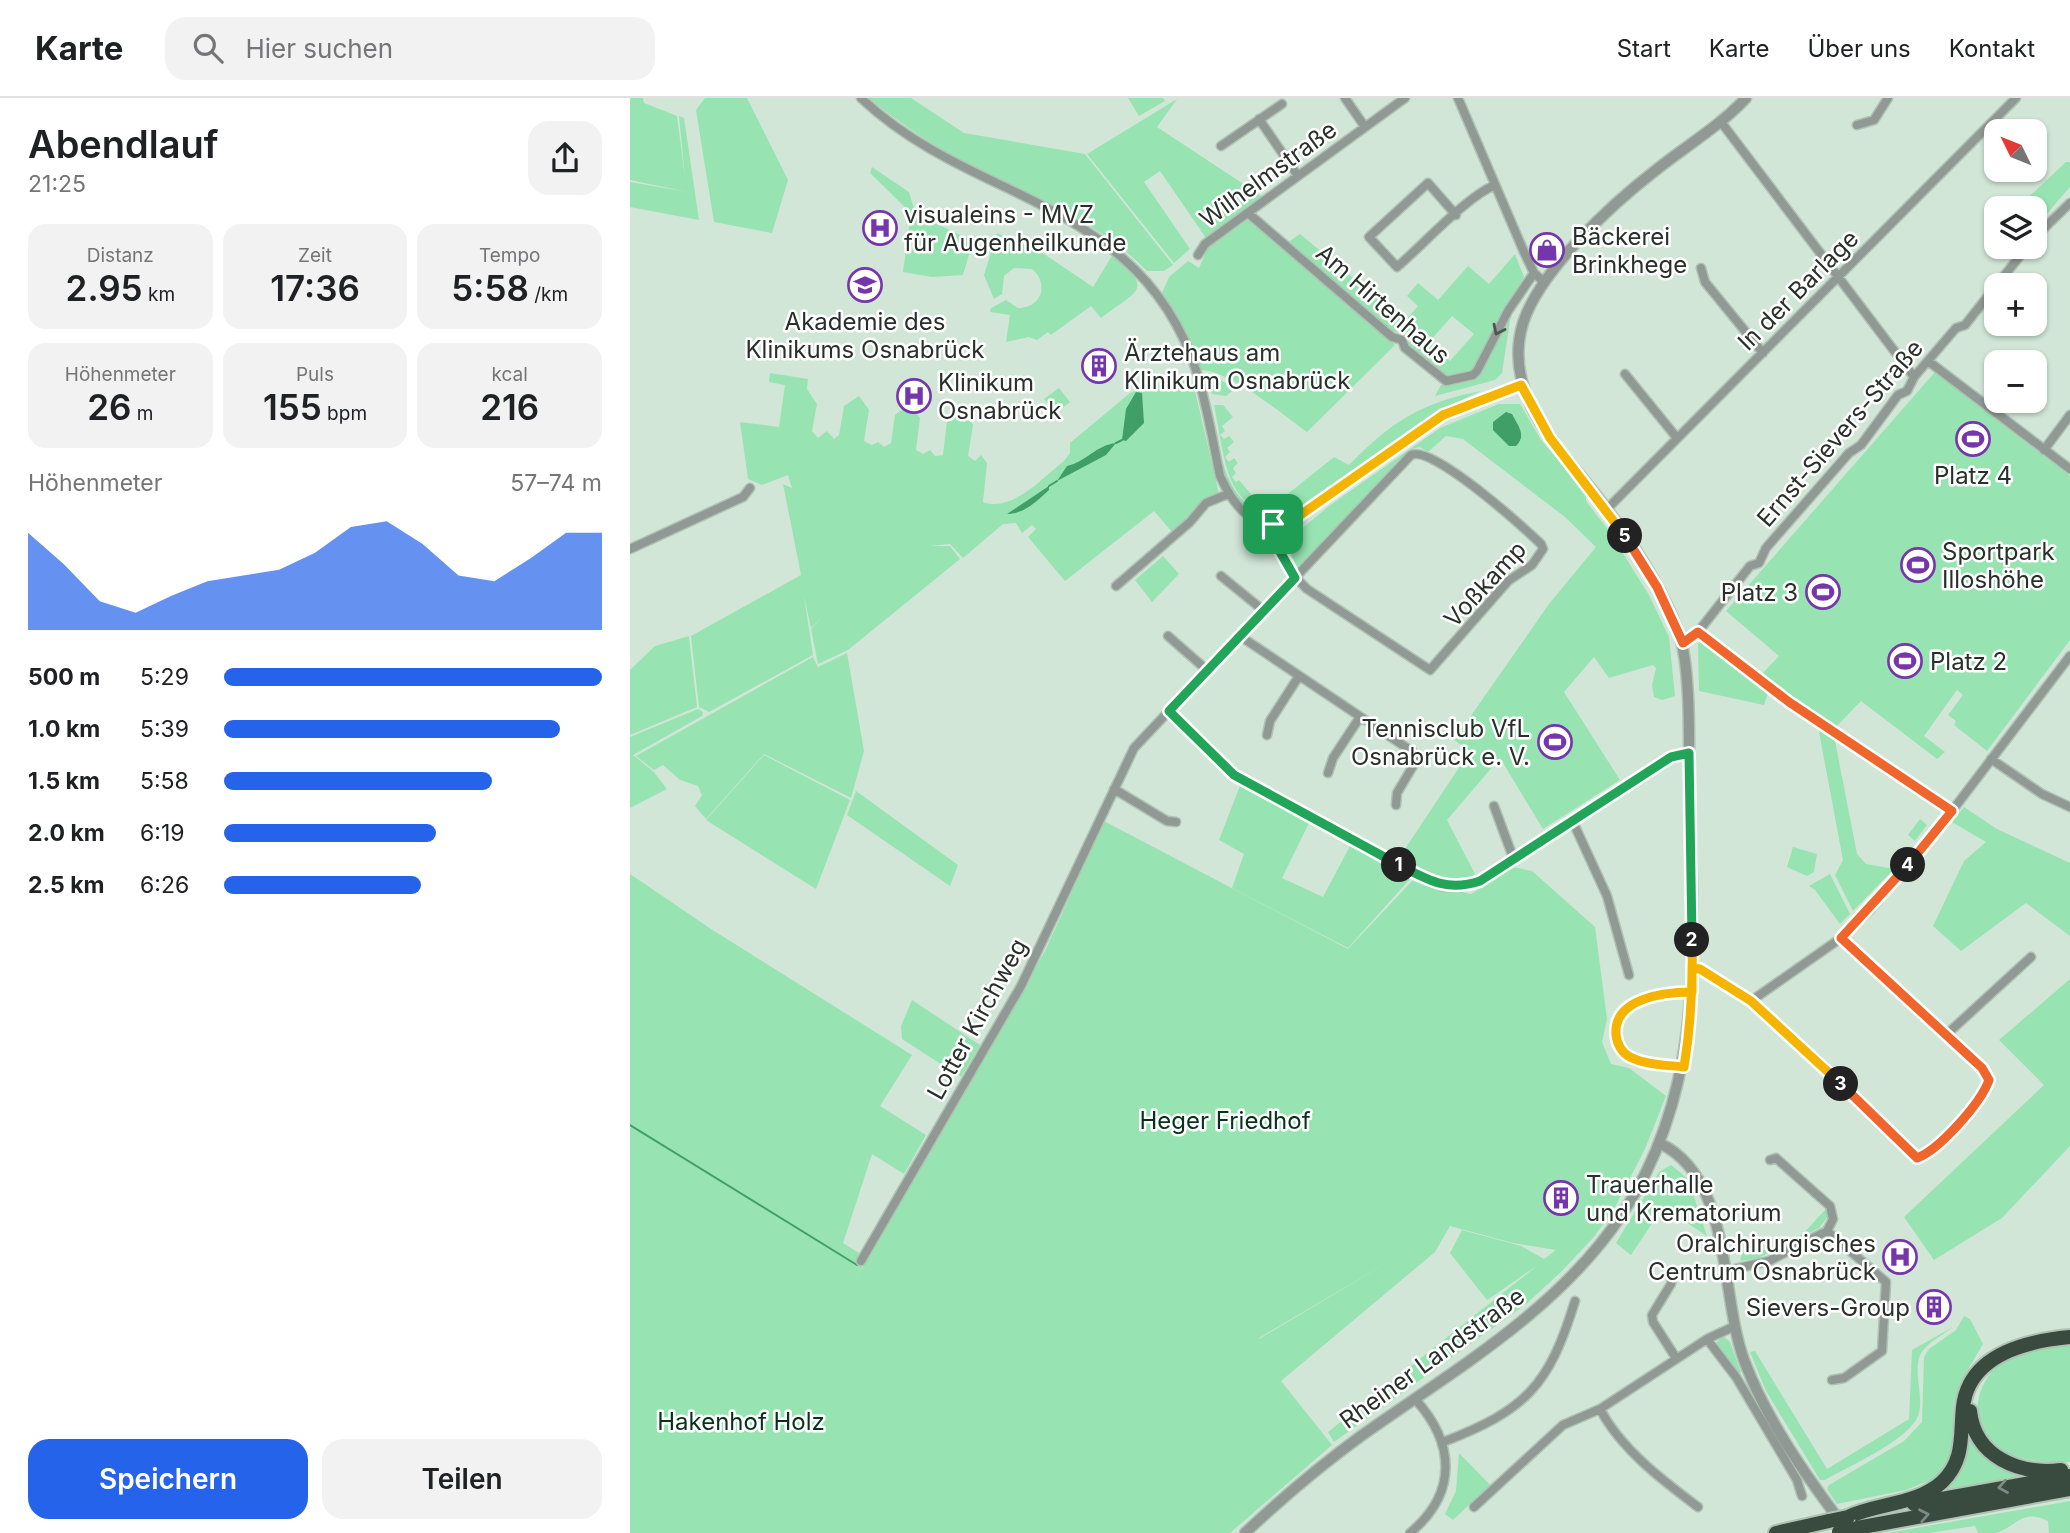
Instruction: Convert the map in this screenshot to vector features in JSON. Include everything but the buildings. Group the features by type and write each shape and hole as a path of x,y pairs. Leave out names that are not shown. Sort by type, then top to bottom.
{"highway":[{"path":"1842,1527 1869,1507 1921,1495 1948,1476 1961,1447 1963,1408 1968,1392 1978,1374 1996,1356 2026,1343 2070,1337"},
{"path":"1968,1392 1971,1426 1980,1443 1993,1455 2009,1464 2035,1470 2070,1469"},
{"path":"1842,1527 2070,1476"},
{"path":"1776,1533 1842,1527 2070,1489"}],"street":[{"path":"861,98 896,127 946,159 1085,228 1113,247 1144,277 1158,294 1189,352 1220,476 1228,494 1247,515 1273,524 1296,518 1443,415 1521,385"},
{"name":"Wilhelmstraße","path":"1345,98 1365,127"},
{"name":"Wilhelmstraße","path":"1198,255 1205,244 1405,98"},
{"path":"1458,98 1534,273 1543,281"},
{"name":"Rheiner Landstraße","path":"1245,1533 1315,1471 1518,1324 1582,1264 1622,1215 1659,1143 1684,1067 1692,992 1689,753 1683,643 1657,587 1607,509 1544,429 1521,385 1518,354 1522,328 1543,281 1625,197 1721,122 1746,98"},
{"path":"1857,125 1874,120 1888,98"},
{"name":"In der Barlage","path":"1607,509 2016,98"},
{"path":"1221,146 1282,104"},
{"path":"1259,119 1298,176"},
{"path":"1721,122 1914,377"},
{"path":"1457,215 1428,183 1369,236 1397,267 1457,215 1484,189 1495,185"},
{"path":"2047,225 2070,202"},
{"name":"Am Hirtenhaus","path":"1248,213 1392,337 1402,340 1405,348 1441,380 1473,375 1513,302 1534,273"},
{"name":"Ernst-Sievers-Straße","path":"1683,643 1698,632 1751,566 1764,558 1766,548 1845,457 1861,445 1894,401 1911,387 1914,377 1956,328 1965,325 2017,259"},
{"path":"1701,268 1705,282 1763,352"},
{"path":"1928,361 2070,469"},
{"path":"1625,374 1677,438"},
{"path":"2044,450 2070,415"},
{"name":"Voßkamp","path":"1295,578 1307,589 1426,669 1436,668 1508,581 1532,565 1543,549 1514,519 1480,491 1421,453"},
{"name":"Lotter Kirchweg","path":"860,1261 1021,986 1133,748 1411,455 1421,453"},
{"path":"630,549 743,498 750,488"},
{"path":"1116,586 1190,522 1206,503 1228,494"},
{"path":"1273,524 1275,543 1295,578"},
{"path":"1221,576 1264,611"},
{"path":"1698,632 1849,744 1952,811"},
{"path":"1168,636 1208,671"},
{"path":"1240,636 1413,752 1416,761 1397,793 1395,805"},
{"path":"1751,1001 1841,938 1891,886 2070,656"},
{"path":"1267,734 1270,721 1299,676"},
{"path":"1169,711 1234,775 1443,887 1462,887 1480,881 1671,757 1689,753"},
{"path":"1328,773 1333,758 1360,717"},
{"path":"1992,759 2042,794 2070,807"},
{"path":"1114,789 1167,821 1176,822"},
{"path":"1494,806 1514,860"},
{"path":"1573,822 1607,896 1629,975"},
{"path":"1692,968 1700,969 1751,1001 1823,1065 1917,1158 1929,1154 1985,1094 1989,1080 1982,1068 1947,1034 1841,938"},
{"path":"1947,1034 2031,957"},
{"path":"1684,1067 1632,1058 1621,1048 1616,1031 1623,1013 1636,1002 1692,992"},
{"path":"1659,1143 1677,1152 1698,1178 1709,1206 1727,1271 1735,1326 1744,1360 1768,1409 1842,1527"},
{"path":"1727,1271 1769,1261 1826,1231 1833,1219 1830,1206 1776,1158 1770,1160"},
{"path":"1826,1231 1880,1275 1887,1289 1882,1351 1844,1378 1832,1380"},
{"path":"1674,1272 1671,1284 1652,1315 1653,1322 1676,1359"},
{"path":"1443,1443 1513,1408 1536,1388 1551,1362 1575,1301"},
{"path":"1474,1507 1563,1424 1600,1409 1707,1339 1735,1326"},
{"path":"1707,1339 1736,1377 1797,1480 1802,1496"},
{"path":"1410,1533 1432,1510 1442,1492 1446,1477 1443,1443 1415,1399"},
{"path":"1600,1409 1606,1421 1656,1475 1698,1507"}],"green space":[{"path":"630,98 643,98 644,103 677,116 685,177 679,116 684,118 699,220 630,207 630,182 688,192 630,180"},
{"path":"705,98 747,98 788,180 772,233 714,222 696,110"},
{"path":"868,98 911,98 964,133 1085,154 1173,265 1164,271 1147,271 1103,234 1054,206 953,156"},
{"path":"1128,98 1163,98 1165,101 1139,116"},
{"path":"1177,99 1157,127 1263,197 1206,238 1160,171 1144,182 1190,249 1174,263 1087,154"},
{"path":"2066,162 2070,162 2070,187 2047,213 2047,196 2030,196 2048,182"},
{"path":"872,167 909,192 913,206 933,222 979,244 976,253 970,251 963,275 932,277 903,272 911,213 870,173"},
{"path":"1249,219 1395,345 1307,432 1241,385 1213,372 1200,370 1183,328 1162,293 1169,277 1188,261 1199,268 1208,248"},
{"path":"997,233 1041,252 1093,287 1113,254 1134,276 1137,289 1101,318 1091,306 1051,335 1048,332 1037,340 1029,337 1006,342 1010,315 990,312 991,308 1006,300 1018,308 1026,307 1037,300 1042,288 1038,275 1032,269 1014,268 1004,276 1002,294 994,299 984,275"},
{"path":"1300,234 1405,321 1418,306 1407,296 1418,283 1438,300 1468,266 1489,284 1515,254 1524,277 1471,374 1447,379 1408,344 1413,338 1405,331 1392,332 1287,243","holes":["1452,316 1474,334 1450,361 1429,342"]},
{"path":"1511,314 1502,373 1495,380 1435,396 1441,385 1480,376"},
{"name":"Sportpark Illoshöhe","path":"1935,372 1984,410 1984,413 1988,413 2070,476 2070,640 1987,751 1954,725 1956,721 1948,715 1963,695 1957,690 1924,736 1945,752 1937,759 1861,701 1834,729 1760,676 1779,656 1726,611"},
{"path":"770,373 808,379 807,389 817,404 812,431 818,438 827,431 834,439 839,435 844,406 859,396 869,410 864,441 872,445 878,442 884,447 891,443 895,415 909,404 920,418 916,450 923,454 930,450 935,456 943,455 947,421 962,411 973,425 968,456 975,461 981,455 987,463 983,502 994,504 1016,498 1036,484 1064,461 1070,453 1070,443 1130,393 1161,382 1192,378 1219,494 1202,501 1173,533 1154,511 1065,581 1028,537 1036,529 1032,525 1022,533 1016,523 1003,524 963,558 950,544 930,546 950,546 960,559 848,650 818,664 811,629 824,615 811,628 804,596 813,655 709,712 699,707 691,636 801,575 783,484 792,488 788,475 762,485 748,479 740,422 779,427 785,385 769,382"},
{"path":"1211,376 1236,388 1226,396 1212,394 1208,378"},
{"path":"1059,388 1070,402 1055,414 1044,399"},
{"path":"1481,391 1440,413 1366,467 1296,510 1276,516 1256,509 1244,500 1235,488 1224,458 1214,405 1223,405 1233,417 1222,426 1225,431 1220,435 1224,439 1229,436 1234,442 1227,448 1230,452 1225,457 1229,462 1234,458 1238,463 1233,468 1236,473 1232,477 1236,482 1239,480 1262,507 1265,505 1269,509 1334,457 1349,465 1379,437 1409,416 1441,401"},
{"path":"1499,404 1520,404 1541,440 1586,492 1586,501 1609,531 1649,595 1669,637 1675,696 1662,700 1654,697 1652,685 1656,668 1653,665 1609,678 1594,657 1564,692 1620,780 1543,829 1500,758 1447,820 1477,878 1449,881 1399,858 1470,751 1454,740 1549,604 1596,547 1565,517 1463,439 1446,436 1428,452 1420,447 1411,449 1301,568 1296,565 1286,542 1329,506 1440,428"},
{"path":"1211,406 1224,468 1230,482 1248,505 1262,514 1261,516 1241,503 1229,485 1221,462"},
{"path":"1163,556 1179,574 1152,602 1135,580"},
{"path":"689,636 697,707 630,735 630,670 655,646"},
{"path":"1703,639 1769,690 1764,705 1699,691 1698,644"},
{"path":"847,653 864,751 851,798 764,754 706,819 695,806 702,795 698,786 680,780 663,765 654,770 636,756 813,657 818,667"},
{"path":"698,709 703,712 702,716 633,755 653,771 667,789 630,808 630,737"},
{"path":"1823,730 1834,738 1857,854 1866,864 1894,869 1853,911 1835,875 1843,860 1819,732"},
{"path":"764,755 850,800 816,889 706,820"},
{"path":"1241,783 1310,821 1282,878 1323,897 1350,846 1410,879 1348,948 1232,888 1244,854 1219,840"},
{"path":"856,791 958,865 950,886 847,815"},
{"path":"1964,807 1997,829 2070,863 2070,936 2026,903 1961,951 1933,926 1964,861 1986,842 1952,822"},
{"path":"1920,819 1927,825 1915,841 1908,835"},
{"path":"1104,821 1348,949 1412,881 1471,894 1513,867 1532,871 1595,927 1607,1019 1602,1042 1611,1064 1629,1068 1666,1096 1645,1149 1614,1209 1593,1238 1526,1304 1334,1442 1328,1432 1538,1265 1487,1300 1450,1253 1462,1230 1521,1246 1544,1259 1556,1250 1513,1243 1450,1226 1435,1252 1281,1381 1332,1445 1230,1533 630,1533 630,874 711,929 912,1055 880,1106 926,1135 904,1174 872,1154 843,1243 867,1258 857,1277 1045,951","holes":["1400,1255 1259,1339 1259,1338"]},
{"path":"1793,847 1817,854 1814,872 1807,876 1787,867"},
{"path":"1830,874 1850,914 1840,924 1815,890 1809,886"},
{"path":"2070,979 2070,1146 2002,1218 1934,1260 1904,1217 2044,1085 1999,1040"},
{"path":"912,1000 980,1045 961,1077 902,1039 901,1026"},
{"path":"1671,1165 1688,1179 1707,1236 1663,1207 1631,1255 1616,1243 1659,1172"},
{"path":"1826,1209 1829,1215 1819,1228 1792,1242 1806,1230"},
{"path":"1782,1245 1759,1258 1740,1261 1743,1251 1745,1255"},
{"path":"1964,1316 1970,1319 1983,1344 1960,1383 1954,1403 1952,1449 1945,1466 1933,1479 1906,1490 1837,1504 1827,1489 1829,1485 1904,1441 1922,1422 1924,1357 1929,1349 1956,1330"},
{"path":"1953,1327 1930,1343 1920,1355 1919,1413 1909,1429 1861,1461 1825,1480 1820,1480 1766,1391 1750,1352 1755,1351 1827,1469 1909,1419 1912,1350"},
{"path":"1723,1336 1730,1342 1741,1372 1738,1374 1717,1347 1717,1342"},
{"path":"2070,1345 2070,1462 2022,1458 1993,1445 1978,1420 1979,1397 1991,1373 2014,1355"},
{"path":"1967,1430 1993,1461 2031,1474 1937,1492"},
{"path":"1459,1453 1490,1485 1453,1520 1445,1514 1456,1491"},
{"path":"2070,1501 2070,1533 2049,1533 2048,1521 2031,1516 1995,1533 1978,1533 1975,1526 1928,1533 1887,1533"}],"shaded area":[{"path":"1136,392 1142,393 1144,423 1126,441 1122,440 1126,409"},
{"path":"1506,412 1512,414 1520,430 1521,438 1516,446 1509,446 1493,430 1493,422"},
{"path":"1116,443 1106,455 1057,481 1067,466"},
{"path":"1049,486 1049,490 1030,506 1007,514"}],"waterway":[{"path":"1116,443 1122,440"},
{"path":"1049,486 1057,481"},
{"path":"630,1125 857,1265"}],"place":[{"name":"visualeins - MVZ für Augenheilkunde","path":"880,228"},
{"name":"Bäckerei Brinkhege","path":"1547,250"},
{"name":"Akademie des Klinikums Osnabrück","path":"865,285"},
{"name":"Ärztehaus am Klinikum Osnabrück","path":"1099,366"},
{"name":"Klinikum Osnabrück","path":"914,396"},
{"name":"Platz 4","path":"1973,439"},
{"name":"Sportpark Illoshöhe","path":"1918,565"},
{"name":"Platz 3","path":"1823,592"},
{"name":"Platz 2","path":"1905,661"},
{"name":"Tennisclub VfL Osnabrück e. V.","path":"1555,742"},
{"name":"Trauerhalle und Krematorium","path":"1561,1198"},
{"name":"Oralchirurgisches Centrum Osnabrück","path":"1900,1257"},
{"name":"Sievers-Group","path":"1934,1307"}],"route":[{"path":"1273,524 1275,543 1295,578 1169,711 1234,775 1432,882 1443,887 1462,887 1480,881 1671,757 1689,753 1692,952 1692,968 1692,995 1684,1067 1644,1062 1627,1055 1618,1042 1616,1031 1623,1013 1629,1006 1640,1001 1684,992 1692,992 1692,968 1700,969 1751,1001 1823,1065 1917,1158 1929,1154 1985,1094 1989,1080 1982,1068 1841,938 1891,886 1952,811 1789,702 1698,632 1683,643 1657,587 1607,509 1550,438 1521,385 1466,403 1443,415 1296,518 1273,524"}],"park label":[{"name":"Heger Friedhof","path":"1225,1120"},
{"name":"Hakenhof Holz","path":"741,1421"}]}
